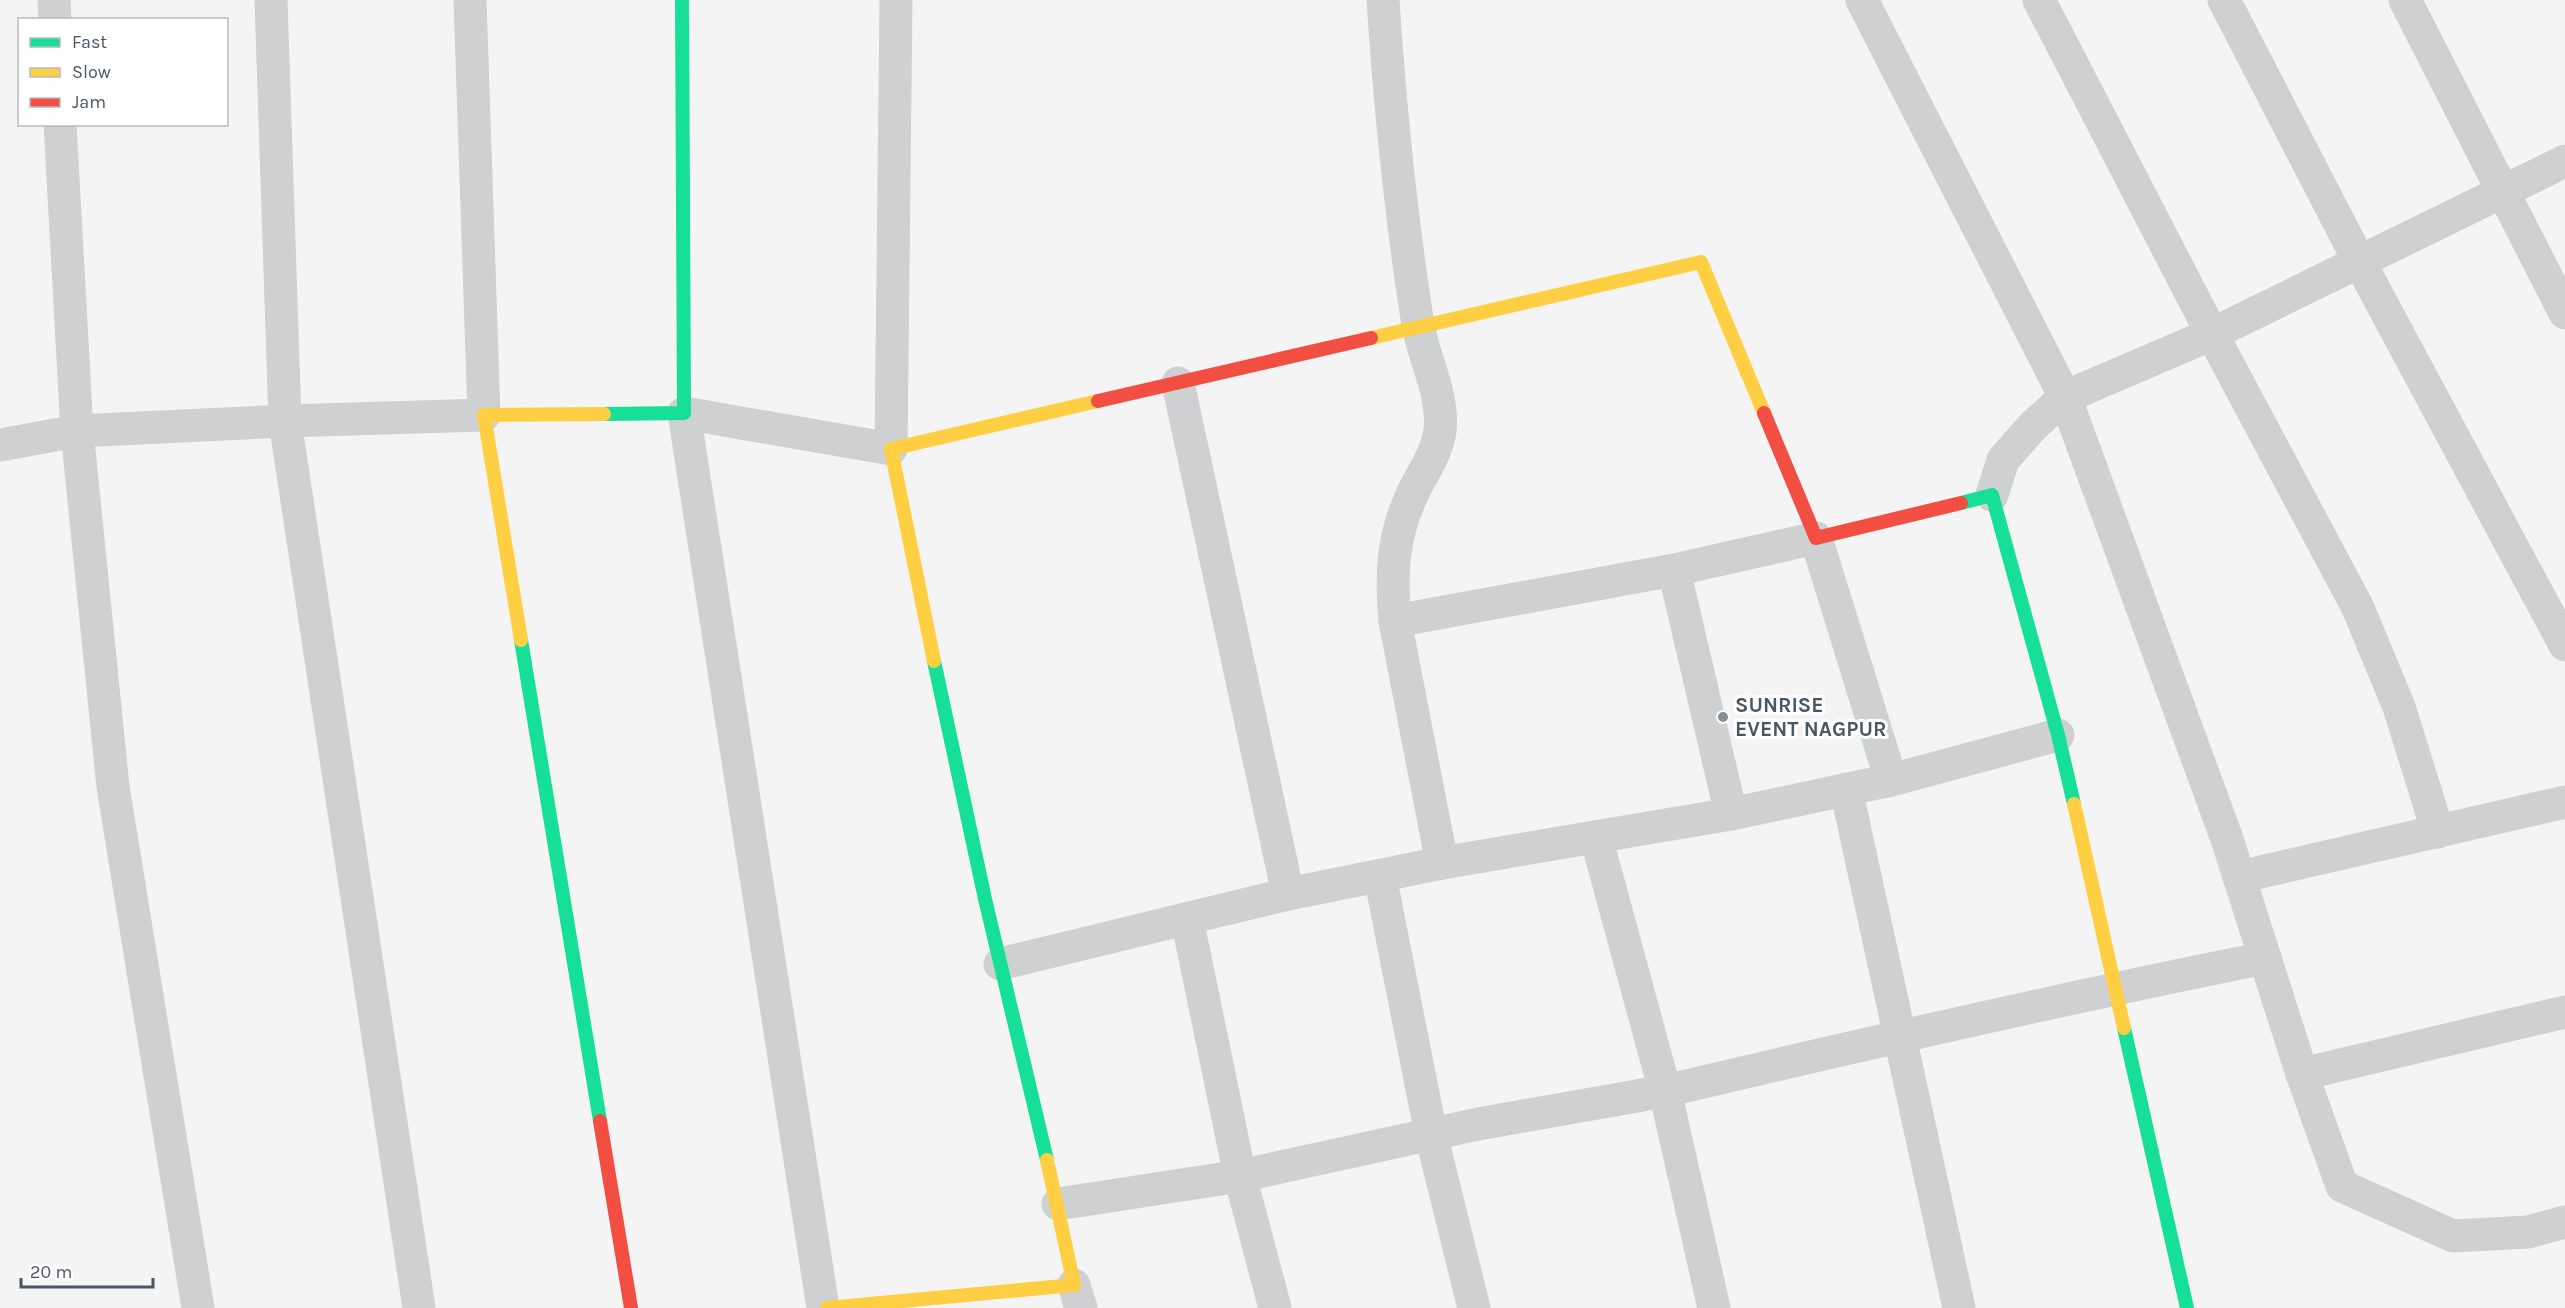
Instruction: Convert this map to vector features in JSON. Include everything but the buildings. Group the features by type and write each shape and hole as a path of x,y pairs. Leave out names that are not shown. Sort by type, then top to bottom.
{"street":[{"path":"54,0 55,18"},
{"path":"272,0 285,421 419,1308"},
{"path":"470,0 484,415 631,1308"},
{"path":"681,0 684,412 825,1308 1078,1296 958,774 891,449 896,0"},
{"path":"1383,0 1389,98 1418,327 1437,393 1440,430 1431,464 1411,497 1393,552 1392,585 1395,621 1442,863"},
{"path":"1862,0 2065,397 2239,877 2302,1074 2342,1186 2453,1236 2528,1232 2565,1222"},
{"path":"2039,0 2212,334 2358,608 2399,707 2438,832"},
{"path":"2224,0 2359,261 2565,645"},
{"path":"2405,0 2565,313"},
{"path":"60,126 77,430 113,787 198,1308"},
{"path":"2187,1308 2058,735 1992,495 2003,460 2033,426 2065,397 2212,334 2565,161"},
{"path":"0,445 77,430 484,415 684,412 891,449 1701,262 1816,538 1891,780"},
{"path":"1178,383 1288,894"},
{"path":"1395,621 1674,570 1992,495"},
{"path":"1674,570 1731,814"},
{"path":"1000,964 1288,894 1442,863 1731,814 1891,780 2058,735"},
{"path":"1846,789 1959,1308"},
{"path":"2239,877 2565,801"},
{"path":"1596,837 1665,1091 1714,1308"},
{"path":"1380,876 1431,1134 1474,1308"},
{"path":"1187,919 1240,1176 1275,1308"},
{"path":"1058,1204 1240,1176 1431,1134 1665,1091 1898,1036 2115,988 2265,958"},
{"path":"2302,1074 2565,1012"}],"traffic: fast":[{"path":"604,414 684,413 682,0"},
{"path":"1961,503 1992,495 2058,735 2074,804"},
{"path":"521,640 600,1121"},
{"path":"934,661 985,899 1047,1160"},
{"path":"2124,1028 2187,1308"}],"traffic: slow":[{"path":"1371,338 1701,262 1764,413"},
{"path":"934,661 891,449 1098,401"},
{"path":"521,640 484,415 604,414"},
{"path":"2074,804 2124,1028"},
{"path":"827,1308 1074,1285 1047,1160"}],"traffic: jam":[{"path":"1098,401 1371,338"},
{"path":"1764,413 1816,538 1961,503"},
{"path":"600,1121 631,1308"}],"place":[{"name":"SUNRISE EVENT NAGPUR","path":"1723,717"}]}
